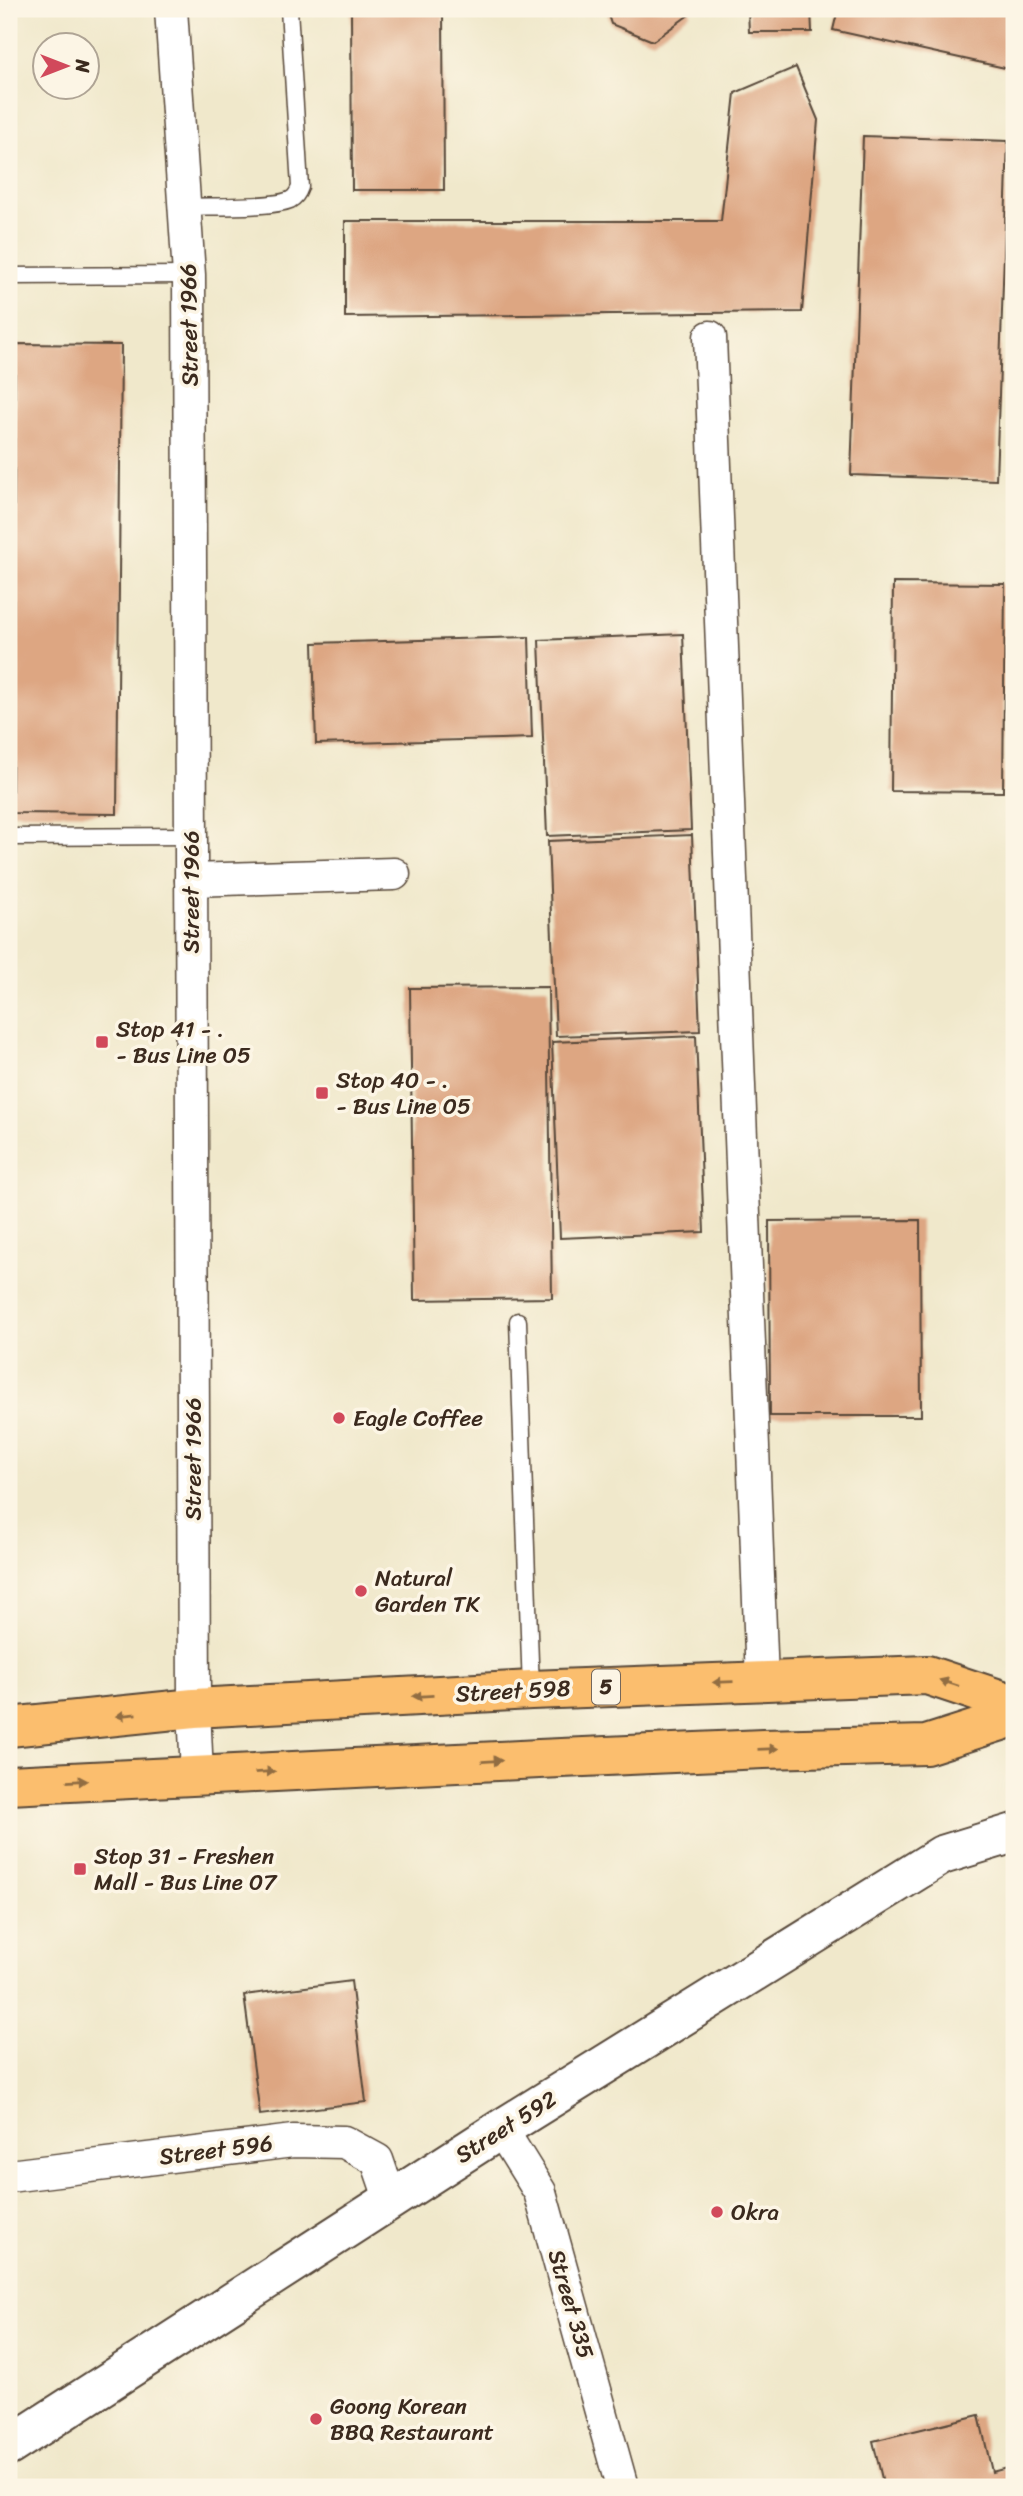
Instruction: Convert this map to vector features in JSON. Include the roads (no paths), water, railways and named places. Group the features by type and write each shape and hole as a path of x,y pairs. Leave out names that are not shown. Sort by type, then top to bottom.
{"main road":[{"name":"Street 598","path":"9,1727 194,1707 531,1690 927,1675 1014,1704"},
{"path":"9,1785 750,1749 926,1745 1014,1717"}],"street":[{"name":"Street 1966","path":"171,9 190,275 194,1707 197,1775"},
{"path":"710,337 762,1681"},
{"path":"191,880 394,874"},
{"name":"Street 592","path":"9,2445 501,2129 942,1855 1014,1833"},
{"name":"Street 335","path":"501,2129 540,2192 622,2487"},
{"name":"Street 596","path":"9,2176 293,2141 344,2142 377,2160 391,2201"}],"lane":[{"path":"185,207 267,204 296,197 300,187 289,9"},
{"path":"9,276 190,275"},
{"path":"9,838 191,836"},
{"path":"519,1321 531,1690"}],"place":[{"name":"Stop 41 - . - Bus Line 05","path":"102,1042"},
{"name":"Stop 40 - . - Bus Line 05","path":"322,1093"},
{"name":"Eagle Coffee","path":"339,1418"},
{"name":"Natural Garden TK","path":"361,1591"},
{"name":"Stop 31 - Freshen Mall - Bus Line 07","path":"80,1869"},
{"name":"Okra","path":"717,2212"},
{"name":"Goong Korean BBQ Restaurant","path":"316,2419"}]}
